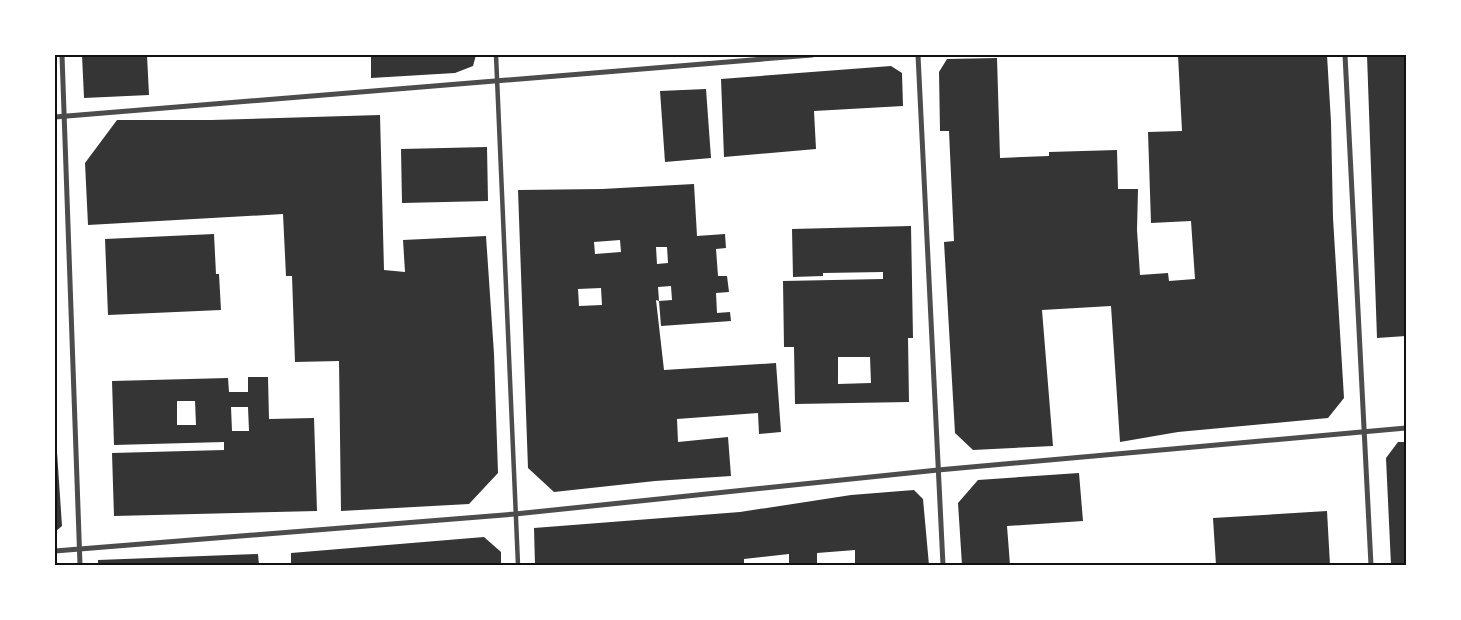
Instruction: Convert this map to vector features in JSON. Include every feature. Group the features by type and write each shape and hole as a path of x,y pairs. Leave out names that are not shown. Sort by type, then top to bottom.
{"street":[{"path":"62,55 80,565"},
{"path":"496,55 518,565"},
{"path":"55,117 498,83 812,55"},
{"path":"918,55 943,565"},
{"path":"1345,55 1371,565"},
{"path":"55,551 515,514 938,470 1406,428"}],"building":[{"path":"82,55 147,55 149,95 84,98"},
{"path":"371,55 476,55 473,66 455,73 371,78"},
{"path":"1178,55 1327,55 1331,122 1333,218 1344,398 1328,418 1178,432 1120,442 1111,306 1042,310 1053,446 973,450 955,433 944,242 954,241 949,131 940,131 939,72 947,59 997,58 1000,158 1049,156 1049,152 1117,150 1118,189 1138,189 1137,230 1140,275 1168,273 1169,281 1195,279 1191,221 1151,223 1148,132 1182,131"},
{"path":"1367,55 1406,55 1406,336 1377,338"},
{"path":"891,66 902,73 903,106 814,111 816,149 724,157 721,79"},
{"path":"706,89 711,158 665,162 660,91"},
{"path":"380,115 384,270 405,272 403,240 486,236 494,354 498,473 469,504 341,511 339,361 295,362 292,276 286,276 283,214 88,225 85,163 117,120 211,120"},
{"path":"487,147 488,201 402,203 401,149"},
{"path":"694,184 697,236 725,234 726,248 716,249 718,276 727,276 729,292 716,293 717,313 730,312 731,321 661,326 659,301 656,300 664,370 776,363 781,432 759,434 758,413 677,419 678,442 728,437 731,476 655,481 554,492 528,468 518,190 602,189","holes":["620,240 621,252 595,254 594,242","656,247 667,247 668,263 657,264","671,286 672,300 659,301 658,287","601,288 602,305 579,306 578,289"]},
{"path":"911,226 913,338 908,338 909,402 795,404 794,347 784,347 783,281 883,279 883,272 823,273 823,276 793,277 792,229","holes":["838,357 870,357 871,383 838,384"]},
{"path":"214,234 216,274 219,274 221,310 108,315 105,239"},
{"path":"248,377 268,377 269,419 314,418 317,511 114,516 112,453 224,450 224,442 114,445 112,381 228,378 229,392 248,392","holes":["177,401 195,401 196,425 177,425","231,407 248,407 249,431 232,431"]},
{"path":"55,422 62,526 55,532"},
{"path":"1398,442 1406,442 1406,565 1391,565 1386,458"},
{"path":"1079,473 1083,521 1007,526 1010,565 962,565 958,503 978,480"},
{"path":"914,490 923,499 929,565 855,565 855,550 817,553 817,563 836,563 836,565 789,565 789,554 744,559 744,565 535,565 534,528 740,512 851,495"},
{"path":"1327,511 1330,565 1216,565 1213,518"},
{"path":"484,537 501,552 501,565 291,565 291,553"},
{"path":"258,554 259,565 98,565 98,560"}]}
